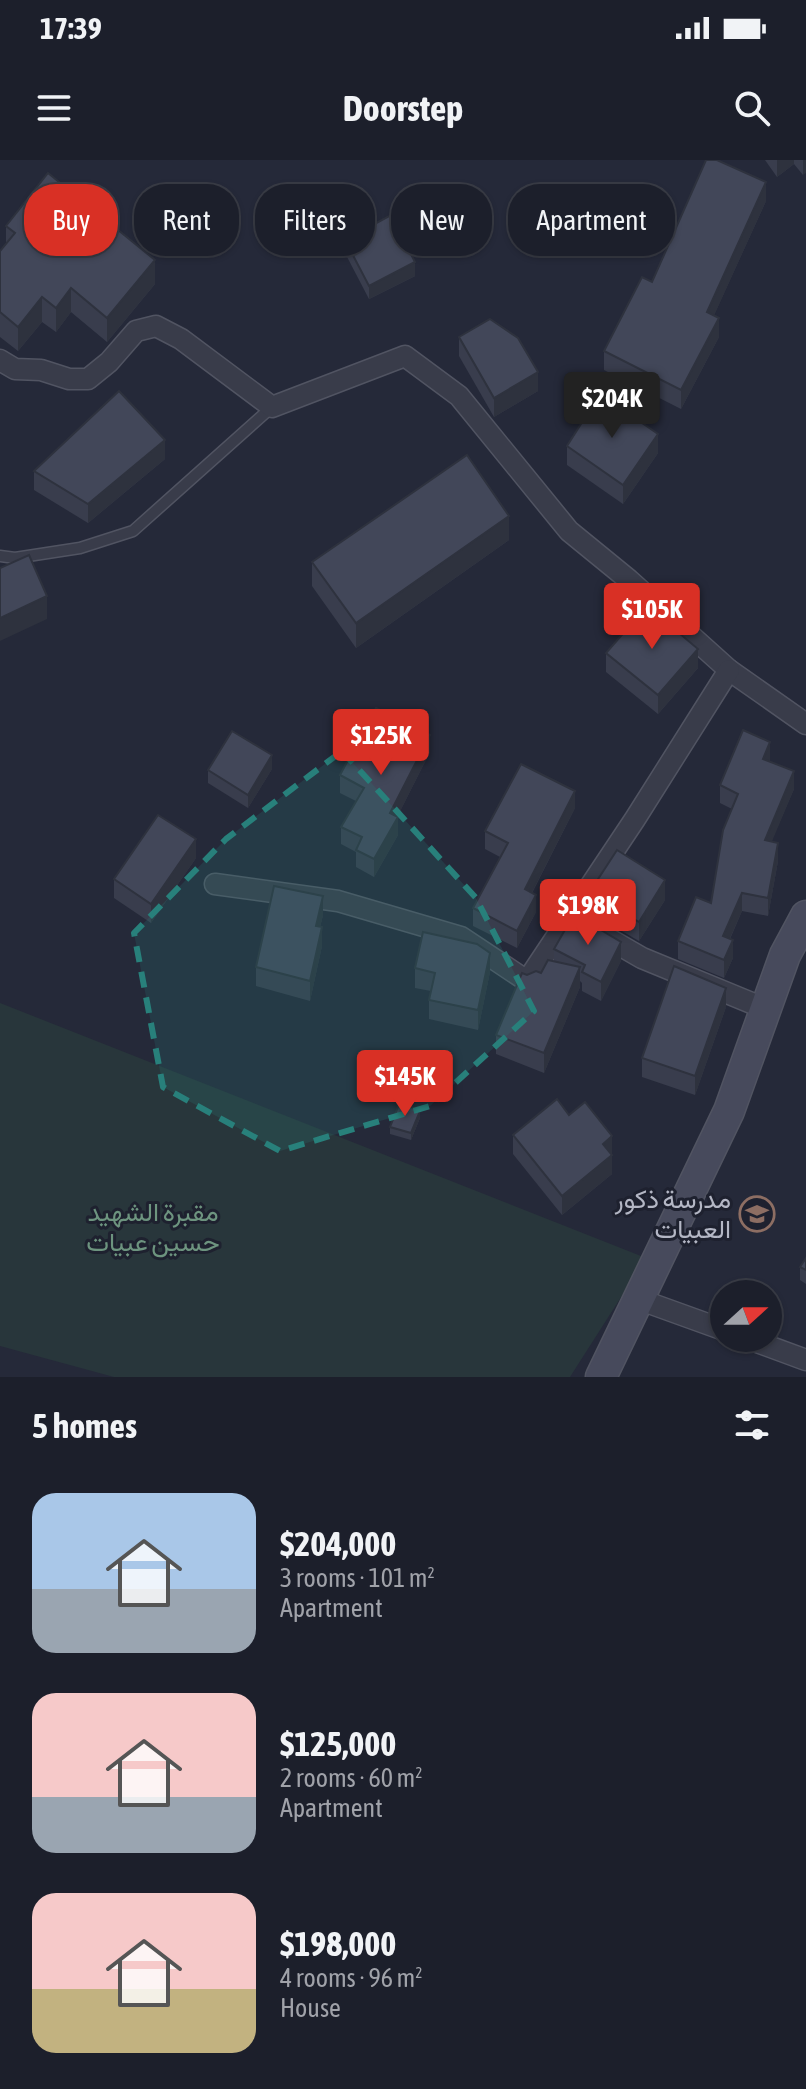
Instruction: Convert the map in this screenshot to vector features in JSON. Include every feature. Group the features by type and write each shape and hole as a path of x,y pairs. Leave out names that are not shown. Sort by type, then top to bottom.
{"street":[{"path":"0,360 15,369 41,370 69,379 88,379 109,362 136,331 156,326 181,339 272,407 405,356 459,396 569,531 729,670 806,724"},
{"path":"215,884 338,901 461,937 527,981 729,670"},
{"path":"570,916 642,958 766,1009"},
{"path":"601,1377 729,1111 785,955 806,916"},
{"path":"638,1299 710,1325"},
{"path":"782,1351 806,1360"}],"lane":[{"path":"0,556 15,558 80,548 133,531 272,407"}],"highlighted area":[{"path":"342,751 476,898 534,1011 430,1106 280,1151 163,1087 134,933 226,839"}],"green space":[{"name":"مقبرة الشهيد حسين عبيات","path":"0,1003 646,1258 570,1377 114,1377 0,1346"}],"building":[{"path":"706,160 717,160 766,182 707,312 719,318 681,390 604,351 642,277 652,282 664,256 675,256 675,230"},
{"path":"48,173 62,184 39,184"},
{"path":"24,203 24,256 118,256 118,230 134,243 134,256 150,256 155,260 107,318 71,288 56,308 42,297 18,327 0,312 0,251 15,233 6,226"},
{"path":"391,215 391,256 412,256 415,262 369,286 353,256 375,256 375,224"},
{"path":"490,319 518,338 538,372 494,398 459,337"},
{"path":"119,391 165,440 88,504 34,471"},
{"path":"600,394 658,434 623,485 567,446"},
{"path":"467,455 509,516 356,623 312,562"},
{"path":"29,555 47,596 0,618 0,568"},
{"path":"647,606 698,649 658,695 606,653"},
{"path":"376,708 430,735 390,813 398,817 374,859 356,850 362,837 341,827 364,788 340,775"},
{"path":"743,730 770,742 763,759 794,771 765,840 778,843 768,898 742,893 723,936 733,940 724,960 678,941 696,897 711,903 723,830 738,794 720,785"},
{"path":"232,731 272,755 248,795 208,770"},
{"path":"521,764 575,791 525,889 536,895 517,931 473,908 508,843 485,831"},
{"path":"158,815 196,839 151,904 114,879"},
{"path":"617,850 665,880 639,922 589,893"},
{"path":"274,886 323,896 316,926 322,927 310,981 256,967"},
{"path":"574,914 621,942 601,982 582,972 585,965 554,949"},
{"path":"423,932 477,944 490,953 478,1010 429,1000 435,973 415,968"},
{"path":"548,960 580,967 544,1053 496,1035 522,973 541,973"},
{"path":"674,966 726,988 695,1076 642,1058"},
{"path":"557,1099 569,1115 585,1102 612,1136 603,1144 612,1155 562,1196 513,1135"},
{"path":"400,1102 420,1111 411,1133 390,1127"}],"place":[{"name":"مدرسة ذكور العبيات","path":"757,1214"}]}
